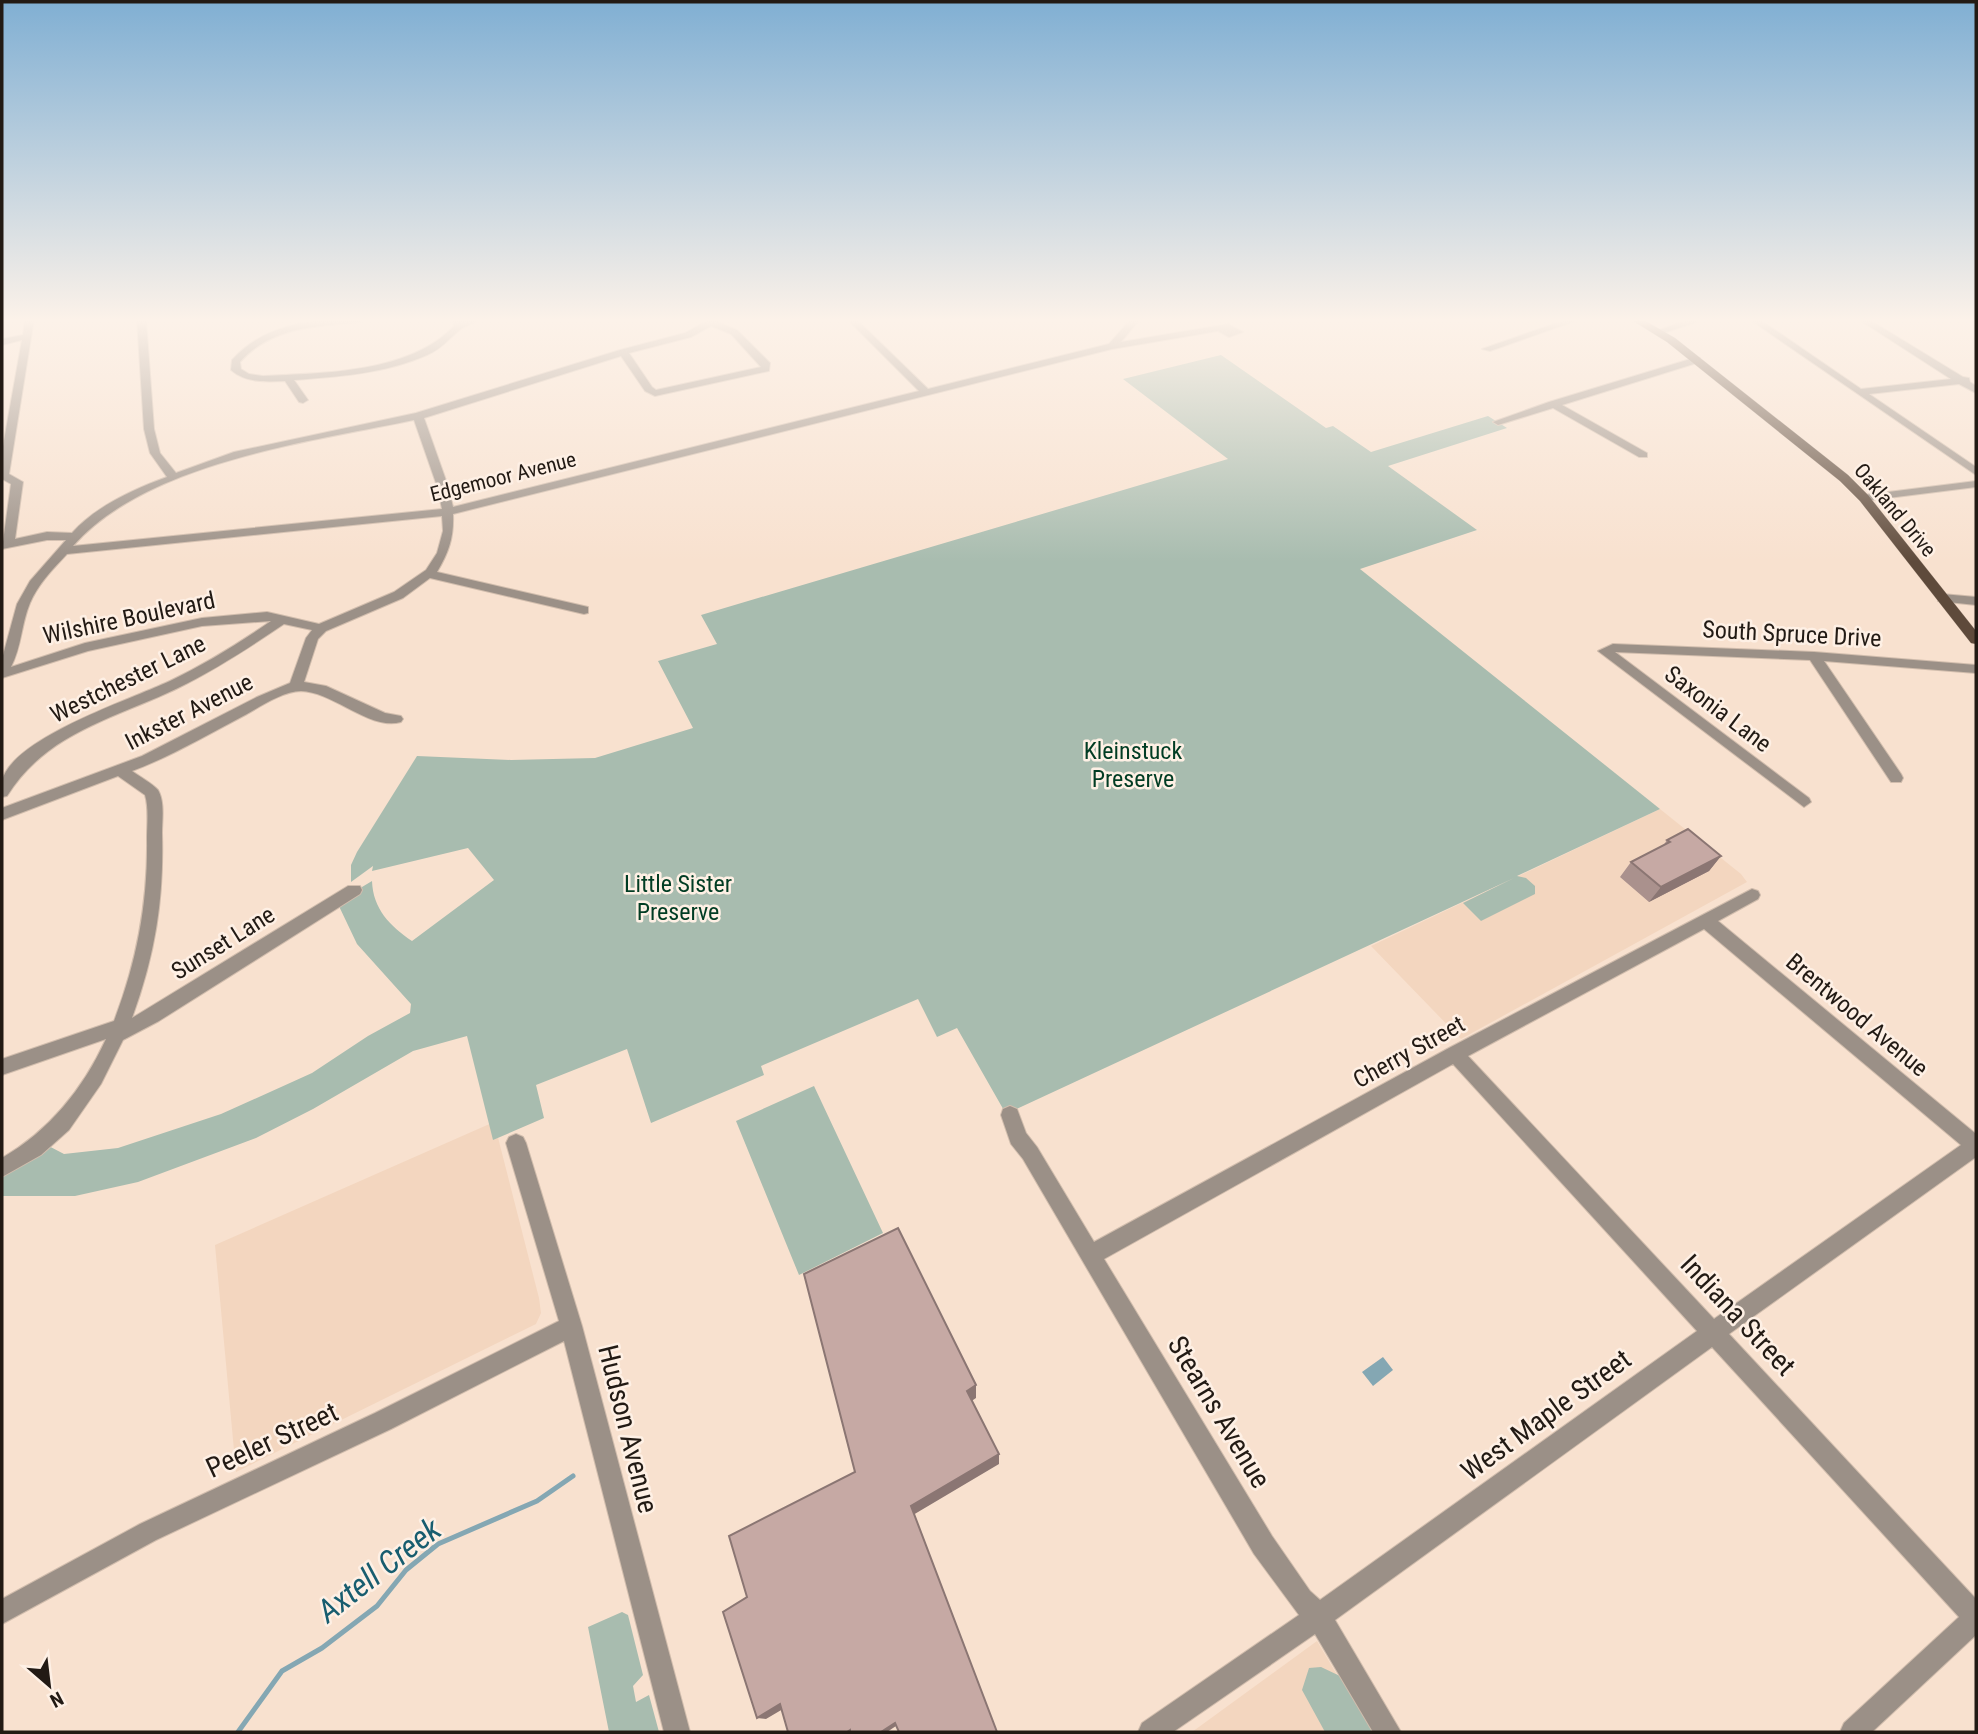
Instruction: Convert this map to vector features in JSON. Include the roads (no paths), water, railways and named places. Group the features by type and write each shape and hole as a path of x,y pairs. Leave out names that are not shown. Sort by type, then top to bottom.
{"main road":[{"name":"Oakland Drive","path":"1748,400 1826,461 1864,498 1976,640"}],"street":[{"path":"10,400 6,417 3,476 6,481 17,482 5,545 47,536 74,537"},
{"path":"147,400 149,429 155,453 173,477"},
{"path":"2,672 12,653 13,620 29,591 74,537 103,513 173,477 238,454 418,416 470,400"},
{"name":"Edgemoor Avenue","path":"63,551 416,517 450,511 893,400"},
{"path":"1498,422 1566,400"},
{"path":"1870,400 1976,472"},
{"path":"1553,404 1643,455"},
{"path":"396,719 383,718 321,689 296,686 312,638 321,628 409,589 429,574 446,550 450,511 418,416"},
{"path":"1864,498 1976,484"},
{"path":"429,574 584,610"},
{"path":"1942,598 1976,601"},
{"name":"Wilshire Boulevard","path":"2,672 85,647 168,628 238,618 284,618 321,628"},
{"name":"Westchester Lane","path":"2,792 12,775 48,743 89,721 209,667 284,618"},
{"name":"South Spruce Drive","path":"1605,651 1613,648 1814,656 1976,668"},
{"name":"Saxonia Lane","path":"1605,651 1804,802"},
{"path":"1814,656 1896,778"},
{"name":"Inkster Avenue","path":"2,814 121,771 296,686"},
{"path":"2,1168 31,1150 61,1125 84,1094 118,1030 142,970 153,904 154,801 151,792 121,771"},
{"name":"Sunset Lane","path":"2,1068 153,1016 354,890"},
{"name":"Cherry Street","path":"1091,1255 1455,1054 1752,895"},
{"name":"Brentwood Avenue","path":"1706,921 1976,1146"},
{"name":"Indiana Street","path":"1455,1054 1976,1617"},
{"name":"Stearns Avenue","path":"1010,1115 1017,1138 1030,1153 1262,1545 1301,1600 1319,1617 1388,1732"},
{"name":"Hudson Avenue","path":"516,1143 571,1326 677,1732"},
{"name":"West Maple Street","path":"1151,1732 1243,1666 1319,1617 1976,1146"},
{"name":"Peeler Street","path":"2,1612 148,1532 383,1421 571,1326"},
{"path":"1853,1732 1976,1617"}],"water":[{"path":"1383,1357 1393,1370 1373,1386 1362,1372"}],"waterway":[{"name":"Axtell Creek","path":"238,1732 282,1671 322,1648 377,1606 406,1570 438,1544 537,1501 573,1476"}],"park label":[{"name":"Kleinstuck Preserve","path":"1133,765"},
{"name":"Little Sister Preserve","path":"678,898"}]}
